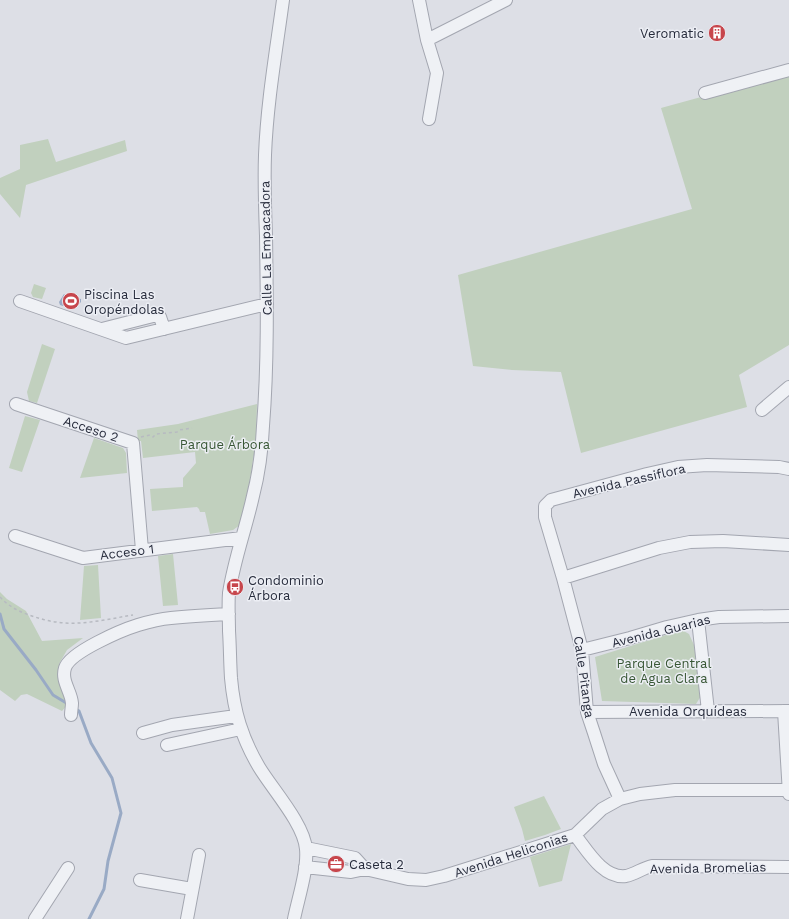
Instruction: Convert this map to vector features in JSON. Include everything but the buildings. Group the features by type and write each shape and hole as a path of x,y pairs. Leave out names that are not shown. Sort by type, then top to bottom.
{"street":[{"name":"Calle La Empacadora","path":"284,0 268,108 265,156 267,304 265,399 261,449 258,476 231,583 229,614 231,680 236,716 246,743 259,767 300,830 306,848"},
{"path":"419,0 427,40 437,73 429,119"},
{"path":"427,40 506,0"},
{"path":"705,93 789,70"},
{"path":"20,301 126,338 267,304"},
{"path":"762,410 789,387"},
{"name":"Acceso 2","path":"16,404 133,443 142,550"},
{"name":"Avenida Passiflora","path":"545,506 551,500 678,467 707,465 789,468"},
{"name":"Calle Pitanga","path":"545,506 545,517 582,650 587,712 604,764 620,799"},
{"name":"Acceso 1","path":"16,536 83,558 242,538"},
{"path":"563,578 659,548 690,542 723,541 789,545"},
{"path":"71,715 72,702 66,684 64,673 65,668 71,659 87,647 137,626 170,618 229,614"},
{"name":"Avenida Guarias","path":"582,650 698,620 719,617 789,616"},
{"path":"698,620 708,711"},
{"path":"786,711 789,792"},
{"name":"Avenida Orquídeas","path":"587,712 786,711"},
{"path":"143,733 172,725 236,716"},
{"path":"167,745 241,729"},
{"name":"Avenida Heliconias","path":"305,867 351,872 365,869 408,879 426,880 444,876 575,835 602,810 620,799 640,794 675,790 789,792"},
{"name":"Avenida Bromelias","path":"575,835 596,862 606,872 614,875 624,876 652,866 789,867"},
{"path":"294,919 305,867 306,848"},
{"name":"Avenida Heliconias","path":"306,848 355,858 365,869"},
{"path":"187,919 199,855"},
{"path":"35,919 68,868"},
{"path":"140,880 192,889"}],"path":[{"path":"138,438 150,435 153,437 156,434 177,432 179,430 192,428"},
{"path":"0,597 8,604 22,612 43,620 57,623 85,622 134,614"}],"green space":[{"path":"789,73 789,345 739,375 747,407 581,453 561,372 512,370 473,366 458,275 692,209 661,108"},
{"path":"48,139 56,162 125,140 127,151 26,185 20,218 0,194 0,178 20,169 20,145"},
{"path":"34,284 46,288 42,299 33,297 31,293"},
{"path":"42,344 55,349 37,403 29,401 27,392"},
{"name":"Parque Árbora","path":"257,404 256,441 250,480 240,525 233,530 210,534 205,512 200,512 197,507 152,511 150,489 183,487 183,478 196,463 195,452 143,458 141,441 138,441 137,430 178,424"},
{"path":"25,416 40,420 22,472 9,468"},
{"path":"94,438 123,448 126,453 127,473 80,478"},
{"path":"173,554 178,605 163,606 158,556"},
{"path":"98,565 101,618 80,620 84,566"},
{"path":"0,592 7,599 26,611 42,641 83,638 67,650 59,664 60,681 71,701 62,711 27,694 21,695 15,701 0,690"},
{"name":"Parque Central de Agua Clara","path":"682,630 689,634 694,645 701,696 696,704 602,701 595,657"},
{"path":"544,796 561,829 525,841 514,807"},
{"path":"571,844 562,881 539,887 530,857"}],"water":[{"name":"Piscina Las Oropéndolas","path":"64,294 67,297 70,296 81,299 81,302 76,305 70,303 63,306 60,305 59,302"}],"waterway":[{"path":"0,614 4,629 36,670 53,695 68,704"},
{"path":"74,708 79,711 91,743 112,778 121,813 108,861 104,889 89,919"}],"place":[{"name":"Veromatic","path":"717,33"},
{"name":"Piscina Las Oropéndolas","path":"71,301"},
{"name":"Condominio Árbora","path":"235,587"},
{"name":"Caseta 2","path":"336,864"}]}
